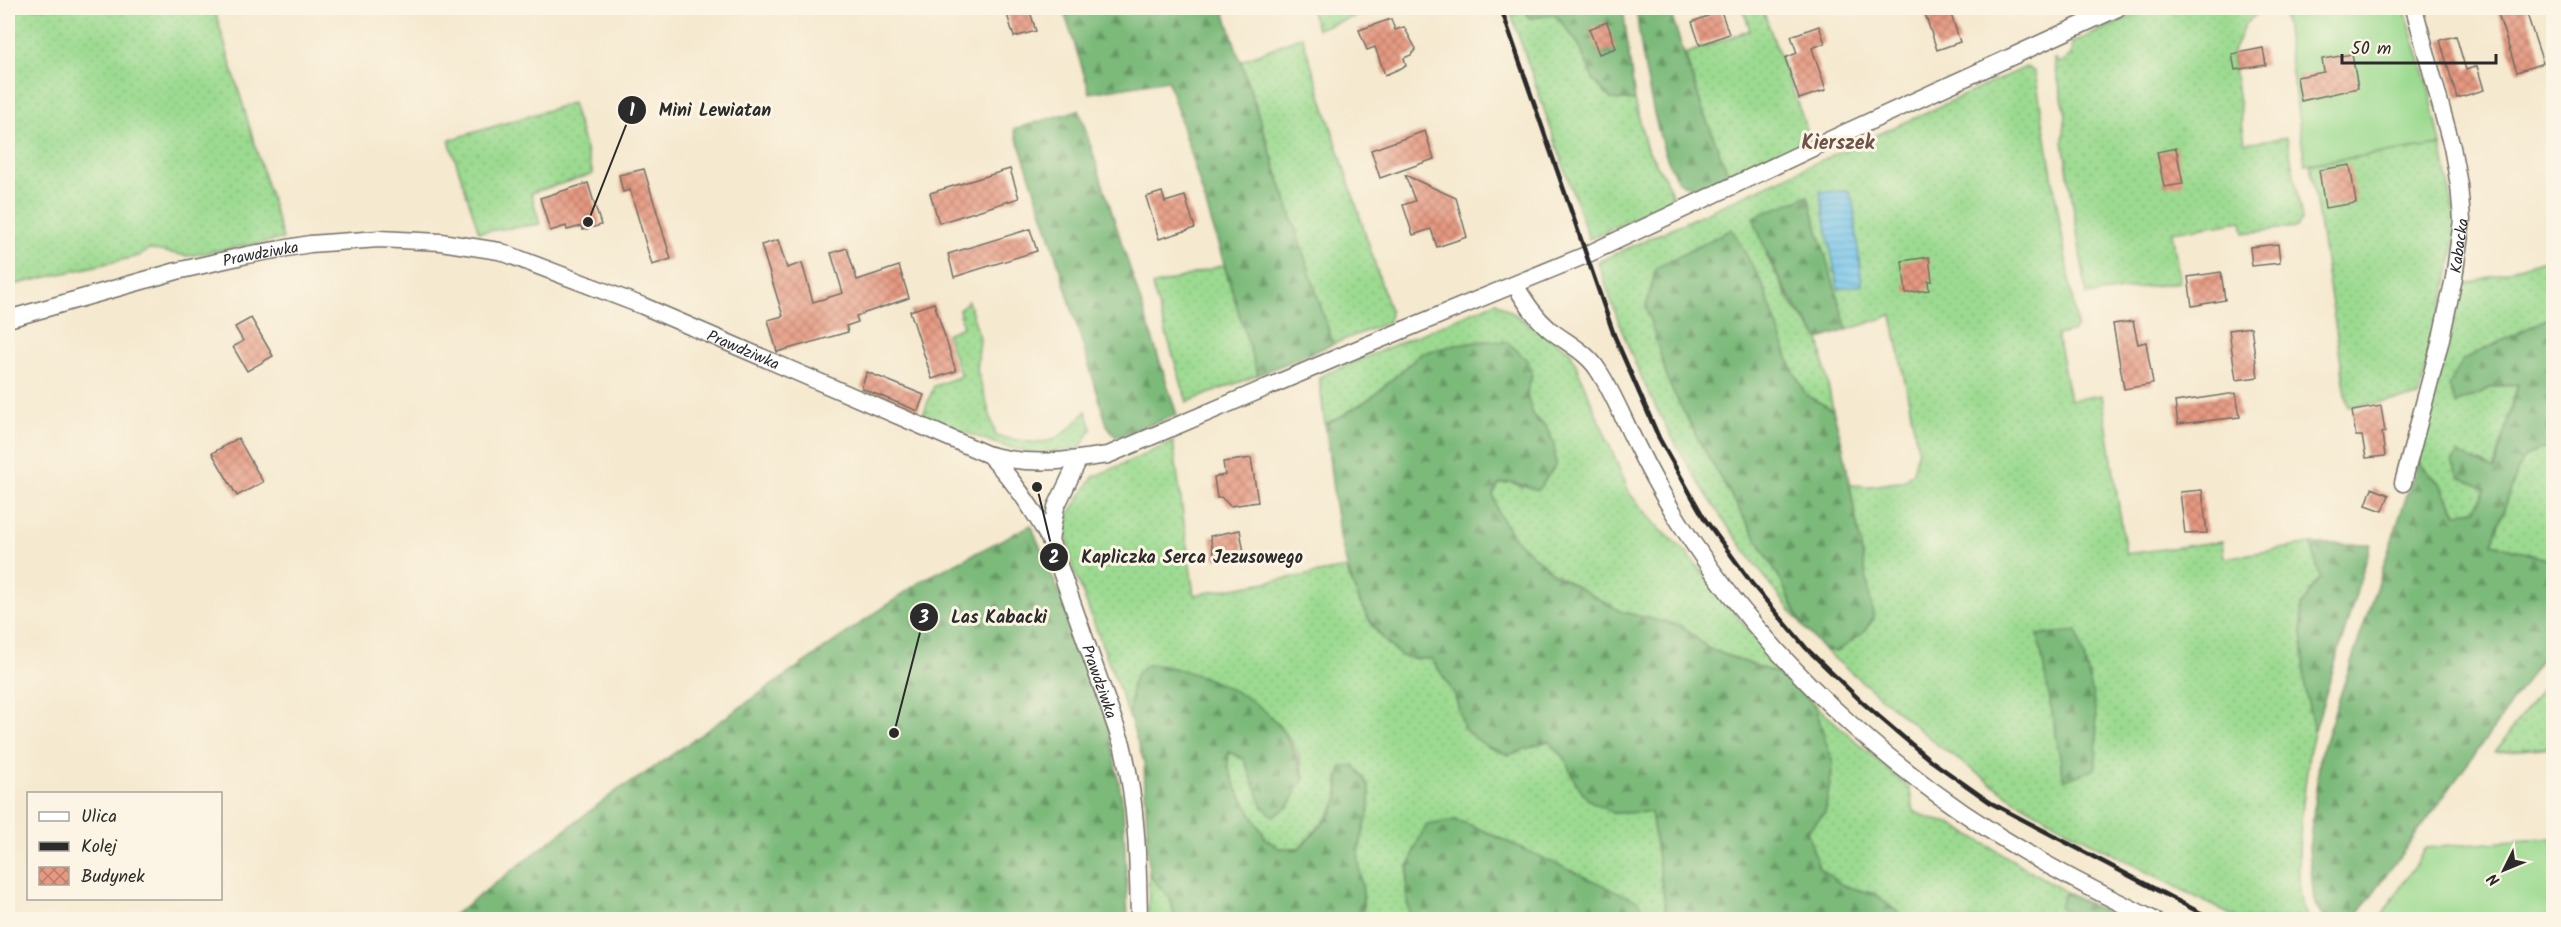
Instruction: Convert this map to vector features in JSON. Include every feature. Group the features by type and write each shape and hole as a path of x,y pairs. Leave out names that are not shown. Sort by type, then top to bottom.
{"street":[{"path":"989,455 1033,462 1078,460 1108,455 1371,343 1586,255 1827,141 2118,8"},
{"name":"Kabacka","path":"2403,483 2440,343 2454,278 2462,220 2452,147 2414,8"},
{"name":"Prawdziwka","path":"8,319 177,271 247,255 310,244 379,239 441,242 499,251 652,310 989,455 1006,472 1037,515 1050,540 1111,710 1130,775 1137,833 1139,920"},
{"path":"1515,285 1531,311 1550,330 1596,366 1614,395 1662,494 1692,541 1745,612 1786,661 1830,706 1881,750 1977,822 2054,869 2154,920"},
{"path":"1050,540 1056,507 1078,460"}],"green space":[{"path":"8,8 214,8 283,239 187,256 149,249 139,256 8,286"},
{"path":"1063,8 1223,8 1333,344 1258,375 1168,80 1090,93"},
{"path":"1310,8 1380,8 1317,29"},
{"path":"1509,8 1525,8 1529,18 1556,15 1579,45 1594,81 1611,99 1635,101 1646,147 1673,196 1664,204 1589,239"},
{"path":"1525,8 1623,8 1635,101 1611,99 1594,81 1579,45 1556,15 1529,18"},
{"path":"1636,8 1669,8 1703,111 1728,174 1695,187 1684,185 1675,175 1666,156 1652,103"},
{"path":"1743,8 1762,8 1811,140 1728,174 1703,111 1685,54 1750,30"},
{"path":"2151,8 2264,8 2245,24 2232,54 2245,143 2287,137 2302,219 2296,227 2244,233 2242,221 2172,232 2180,282 2087,295 2063,141 2066,115 2055,58 2060,63 2071,55 2072,43"},
{"path":"2283,8 2404,8 2428,85 2441,145 2305,164"},
{"path":"1302,36 1390,311 1389,322 1333,344 1241,61"},
{"path":"2026,67 2035,72 2077,326 2074,331 2057,335 2070,400 2102,395 2126,554 2222,541 2224,558 2311,544 2320,577 2301,606 2305,688 2314,733 2304,791 2299,864 2303,905 2309,919 2238,919 2073,833 2012,798 1939,746 1823,649 1837,652 1873,619 1850,485 1872,486 1903,481 1913,472 1918,449 1892,315 1847,330 1808,196 1766,255 1791,303 1819,339 1833,410 1806,395 1791,366 1762,283 1699,441 1779,577 1802,625 1732,533 1670,434 1631,352 1598,262"},
{"path":"572,103 593,174 531,193 540,224 479,232 449,140"},
{"path":"1079,110 1177,415 1116,437 1107,425 1049,233 1014,129"},
{"path":"2441,145 2457,230 2445,294 2419,397 2348,407 2310,164"},
{"path":"1808,196 1847,330 1819,339 1780,281 1753,217"},
{"path":"1732,229 1762,283 1791,366 1806,395 1833,410 1843,447 1874,619 1862,634 1837,652 1823,649 1802,625 1779,577 1699,441 1669,384 1646,307 1656,268"},
{"path":"2553,256 2553,316 2520,332 2449,385 2456,404 2490,388 2518,384 2493,470 2481,462 2461,477 2485,489 2476,510 2467,510 2458,515 2440,484 2418,462 2462,286"},
{"path":"1224,265 1258,375 1187,402 1152,286"},
{"path":"968,301 980,338 977,370 996,436 1046,442 1065,433 1086,411 1092,429 1079,449 1034,453 1003,446 922,417 934,386 961,376 946,334 963,327 959,310"},
{"path":"1496,302 1570,351 1630,494 1660,529 1685,551 1787,677 1709,649 1682,626 1622,612 1554,574 1514,538 1498,513 1493,495 1499,484 1511,482 1522,487 1554,444 1546,426 1532,415 1527,394 1532,373 1485,341 1422,353 1372,397 1325,424 1319,377"},
{"path":"2553,316 2553,448 2540,449 2522,459 2492,543 2553,561 2553,641 2499,721 2354,919 2330,919 2322,915 2314,901 2309,849 2320,756 2418,462 2440,484 2457,514 2467,510 2476,510 2485,489 2460,477 2452,463 2458,453 2494,470 2518,384 2490,388 2456,404 2449,386 2462,360"},
{"path":"1485,341 1508,342 1529,362 1532,373 1527,394 1532,414 1538,422 1546,426 1554,444 1556,465 1538,490 1511,482 1499,484 1493,494 1498,513 1514,538 1554,574 1622,612 1682,626 1709,649 1787,677 1814,704 1833,764 1825,813 1807,831 1819,868 1844,886 1875,894 1900,914 1899,919 1667,919 1651,812 1612,813 1587,799 1573,778 1565,758 1548,741 1509,755 1487,747 1464,729 1455,695 1432,659 1400,655 1384,639 1368,617 1356,592 1340,537 1325,424 1372,397 1422,353"},
{"path":"1173,442 1194,595 1346,568 1367,616 1381,638 1404,656 1432,659 1455,695 1464,729 1487,747 1509,755 1548,741 1565,758 1573,778 1612,813 1651,812 1667,919 1652,919 1637,901 1473,826 1455,820 1408,865 1406,892 1410,919 1360,919 1363,893 1359,855 1370,791 1354,765 1338,777 1338,801 1328,817 1299,848 1279,848 1266,839 1237,790 1227,766 1229,752 1244,759 1254,780 1304,779 1297,752 1286,734 1272,719 1256,705 1219,684 1159,665 1132,684 1129,716 1071,562 1065,520 1093,477"},
{"path":"2553,448 2553,561 2492,543 2522,459 2540,449"},
{"path":"1031,525 1102,695 1123,804 1128,919 447,920 619,789 637,779 923,580"},
{"path":"2311,544 2371,544 2314,733 2305,688 2301,606 2320,577"},
{"path":"2077,631 2094,699 2097,751 2095,770 2064,780 2038,635"},
{"path":"1147,665 1193,674 1242,695 1266,712 1285,735 1304,779 1289,806 1273,816 1263,807 1244,759 1229,752 1228,766 1237,790 1266,839 1279,848 1299,848 1321,826 1337,802 1341,768 1354,765 1366,782 1370,794 1369,810 1359,851 1363,897 1360,919 1175,919 1170,898 1149,875 1144,762 1129,716 1132,684 1137,673"},
{"path":"2553,673 2553,747 2495,752"},
{"path":"1814,704 1909,788 1914,811 1930,819 1950,823 2066,892 2059,907 2083,919 1899,919 1900,914 1875,894 1844,886 1819,868 1807,831 1825,813 1833,764"},
{"path":"1455,820 1638,901 1652,919 1410,919 1407,894 1408,870 1420,836 1427,825"},
{"path":"2553,838 2553,916 2503,920 2380,919 2426,848"},
{"path":"1149,875 1170,898 1175,919 1148,920"},
{"path":"2066,892 2118,919 2083,919 2059,907"}],"water":[{"path":"1849,191 1853,202 1862,285 1838,289 1820,192"}],"building":[{"path":"1005,8 1029,8 1036,31 1014,37"},
{"path":"1923,8 1949,8 1960,42 1937,50"},
{"path":"2496,8 2525,8 2543,63 2517,72"},
{"path":"1721,11 1729,34 1700,45 1692,22"},
{"path":"1391,19 1395,30 1404,27 1416,49 1404,58 1406,66 1385,75 1375,47 1367,50 1359,30"},
{"path":"1607,22 1616,48 1599,54 1589,29"},
{"path":"1819,26 1825,43 1812,48 1826,90 1799,99 1785,58 1797,53 1791,36"},
{"path":"2456,36 2466,70 2477,66 2484,90 2457,98 2440,40"},
{"path":"2263,48 2266,65 2235,70 2232,54"},
{"path":"2352,54 2358,88 2301,101 2297,77 2324,72 2322,59"},
{"path":"1425,131 1434,159 1380,178 1371,150"},
{"path":"2176,148 2183,184 2164,187 2157,152"},
{"path":"2350,165 2356,203 2325,208 2319,170"},
{"path":"644,169 671,259 652,265 630,190 623,192 619,175"},
{"path":"1010,169 1019,198 939,223 930,193"},
{"path":"1405,175 1456,198 1467,237 1437,247 1431,229 1413,235 1403,205 1415,201"},
{"path":"588,183 601,225 583,230 582,226 567,230 566,226 550,231 540,198"},
{"path":"1162,192 1165,202 1185,196 1195,228 1159,239 1146,197"},
{"path":"1030,229 1037,251 954,277 948,254"},
{"path":"778,240 787,268 802,263 813,302 843,293 831,253 847,248 857,280 899,266 909,298 856,316 858,322 846,326 848,332 777,352 768,320 783,316 761,245"},
{"path":"2278,244 2280,263 2252,266 2250,247"},
{"path":"1929,257 1932,281 1928,281 1929,290 1906,293 1902,261"},
{"path":"2221,272 2225,300 2192,306 2188,277"},
{"path":"934,303 956,371 932,379 910,311"},
{"path":"251,318 273,356 247,371 233,347 243,341 235,327"},
{"path":"2133,321 2138,344 2146,342 2153,384 2124,389 2113,324"},
{"path":"2251,327 2258,377 2236,380 2229,330"},
{"path":"867,372 924,395 918,411 861,388"},
{"path":"2236,393 2240,417 2178,424 2175,402"},
{"path":"2381,406 2385,432 2382,433 2385,456 2366,458 2362,436 2356,436 2352,411"},
{"path":"238,438 263,482 237,496 212,453"},
{"path":"1251,458 1258,502 1230,506 1221,497 1217,498 1214,477 1225,475 1223,462"},
{"path":"2372,488 2389,495 2383,511 2366,505"},
{"path":"2202,490 2207,533 2185,534 2180,492"},
{"path":"1240,530 1244,553 1215,559 1210,536"}],"railway":[{"path":"1501,8 1614,335 1659,438 1704,518 1753,585 1806,648 1863,703 1930,760 1991,803 2214,920"}],"place":[{"name":"Mini Lewiatan","path":"588,222"},
{"name":"Kapliczka Serca Jezusowego","path":"1037,487"},
{"name":"Las Kabacki","path":"894,733"}],"district":[{"name":"Kierszek","path":"1838,142"}]}
